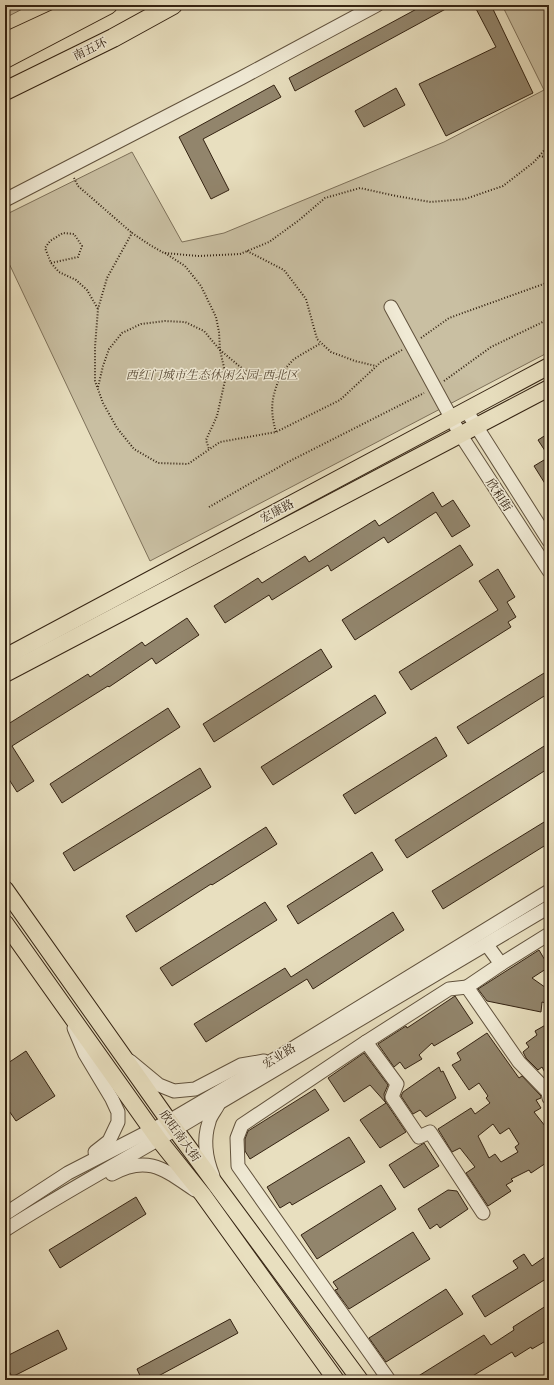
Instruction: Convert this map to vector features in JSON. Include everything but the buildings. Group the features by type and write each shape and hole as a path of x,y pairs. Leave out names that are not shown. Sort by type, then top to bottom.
{"highway":[{"path":"5,42 85,5"},
{"path":"5,59 108,5"},
{"name":"南五环","path":"9,89 113,38 173,5"}],"main road":[{"name":"宏康路","path":"5,657 450,417 549,366"},
{"name":"宏康路","path":"5,674 549,388"},
{"name":"欣旺南大街","path":"5,889 172,1126 360,1380"},
{"name":"欣旺南大街","path":"5,923 155,1135 203,1195 336,1380"}],"street":[{"path":"5,200 248,75 377,5"},
{"name":"欣和街","path":"391,307 460,434 549,571"},
{"name":"欣和街","path":"466,410 549,541"},
{"path":"527,538 524,530 528,526 535,526 541,530"},
{"name":"宏业路","path":"172,1126 549,891"},
{"name":"宏业路","path":"5,1214 68,1173 155,1135 219,1103 280,1060 487,945 549,908"},
{"path":"389,1380 238,1166 237,1138 242,1125 366,1042 449,989 467,987 549,934"},
{"path":"487,945 501,964"},
{"path":"467,987 519,1062 548,1092 549,1098"},
{"path":"63,1004 85,1054 112,1099 118,1112 118,1122 109,1141 68,1173"},
{"path":"366,1042 397,1084 392,1097 419,1137 430,1132 482,1213"},
{"path":"120,1052 159,1085 174,1091 194,1089 241,1066 280,1060"},
{"path":"217,1187 208,1164 205,1140 209,1121 219,1103"},
{"name":"宏业路","path":"5,1230 57,1197 139,1150 155,1135"},
{"path":"57,1197 85,1189 123,1168 150,1164 167,1171 203,1195"}],"path":[{"path":"164,253 199,256 240,254 269,242 298,221 325,198 360,188 432,202 465,200 503,186 534,162 549,145"},
{"path":"539,156 549,158"},
{"path":"68,167 78,186 132,233 184,266 201,286 216,317 220,350 226,376 216,416 206,440 210,449"},
{"path":"51,263 78,257 82,246 74,234 63,233 50,241 45,248 51,263 59,272 76,280 87,290 98,309"},
{"path":"132,233 107,278 98,309 94,347 95,381 103,403 117,428 134,448 158,463 188,464 220,442 276,432 340,400 381,362 449,318 549,282"},
{"path":"246,251 284,270 306,299 317,339 331,352 355,361 376,366"},
{"path":"209,507 286,463 434,388 491,347 549,319"},
{"path":"98,389 103,366 109,349 122,334 141,324 165,321 185,322 204,331 220,350 244,370 260,376 282,372"},
{"path":"276,432 271,408 275,389 282,372 294,359 322,343"}],"green space":[{"path":"5,5 30,5 5,18"},
{"name":"西红门城市生态休闲公园-西北区","path":"502,5 549,5 549,352 150,561 5,255 5,215 132,152 182,242 224,233 444,142 544,90"}]}
